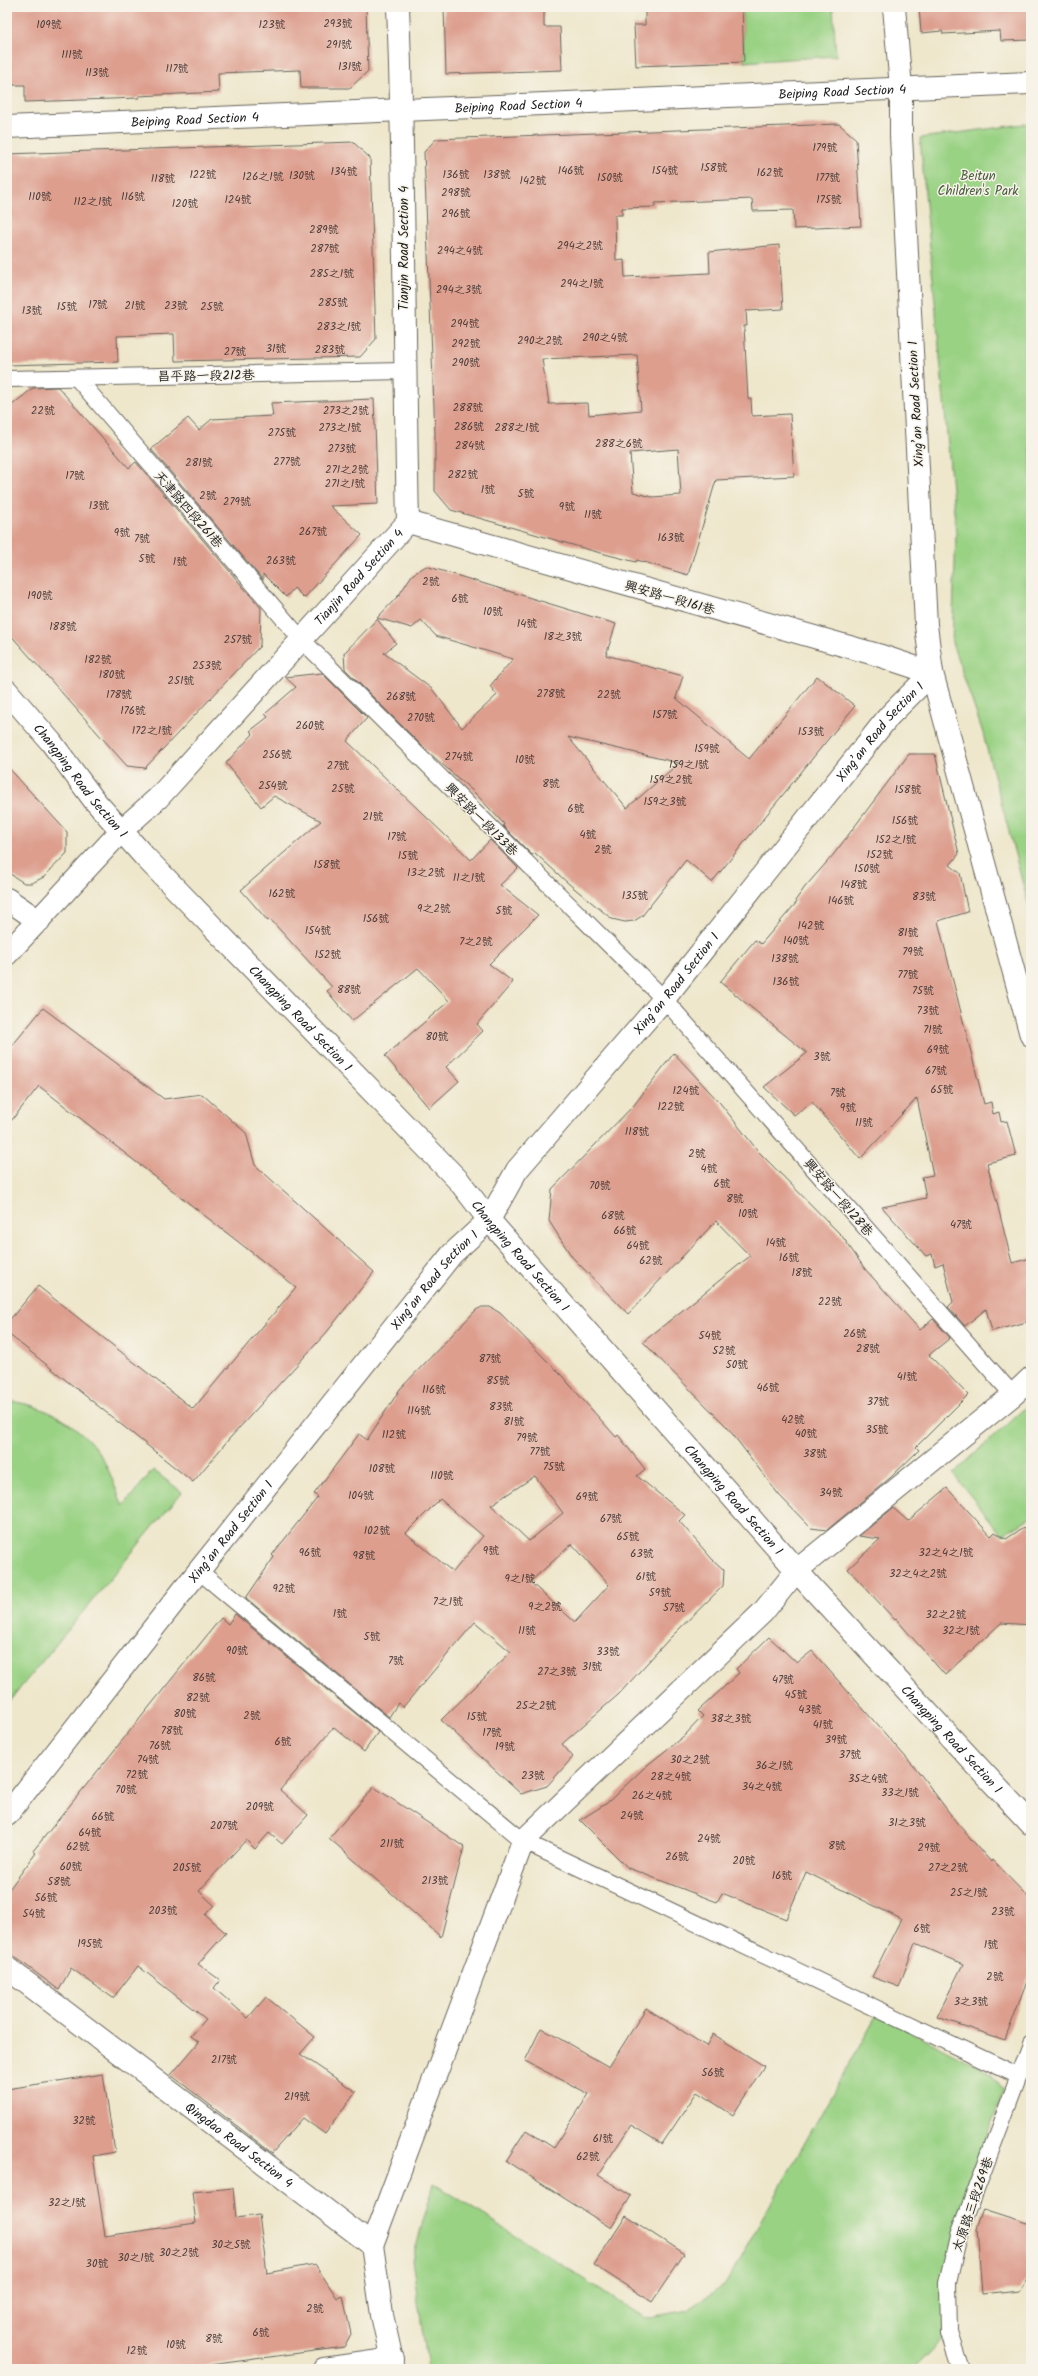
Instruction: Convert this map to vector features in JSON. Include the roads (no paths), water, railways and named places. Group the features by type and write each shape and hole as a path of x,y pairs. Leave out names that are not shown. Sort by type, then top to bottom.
{"street":[{"name":"Tianjin Road Section 4","path":"7,954 122,830 158,798 408,522 404,371 402,110 398,7"},
{"name":"Xing’an Road Section 1","path":"7,1815 199,1571 452,1254 489,1220 517,1170 664,999 889,716 932,673 926,617 901,136 901,88 894,7"},
{"name":"Beiping Road Section 4","path":"7,127 1031,83"},
{"name":"興安路一段161巷","path":"408,522 878,656 932,673"},
{"path":"932,673 1031,1035"},
{"name":"Changping Road Section 1","path":"7,691 51,742 94,800 144,856 459,1181 489,1220 797,1570 1031,1824"},
{"path":"7,899 39,921"},
{"path":"324,2369 393,2364 382,2315 372,2246 523,1841 763,1612 797,1570 1013,1396 1031,1378"},
{"name":"Qingdao Road Section 4","path":"7,1968 372,2246"}],"lane":[{"name":"昌平路一段212巷","path":"7,379 404,371"},
{"name":"天津路四段261巷","path":"77,378 301,639"},
{"name":"興安路一段133巷","path":"301,639 664,999"},
{"name":"興安路一段128巷","path":"664,999 1013,1396"},
{"path":"199,1571 523,1841 1019,2076"},
{"name":"太原路三段269巷","path":"961,2369 949,2333 948,2283 959,2235 1031,2044"}],"park label":[{"name":"Beitun Children's Park","path":"978,182"}]}
